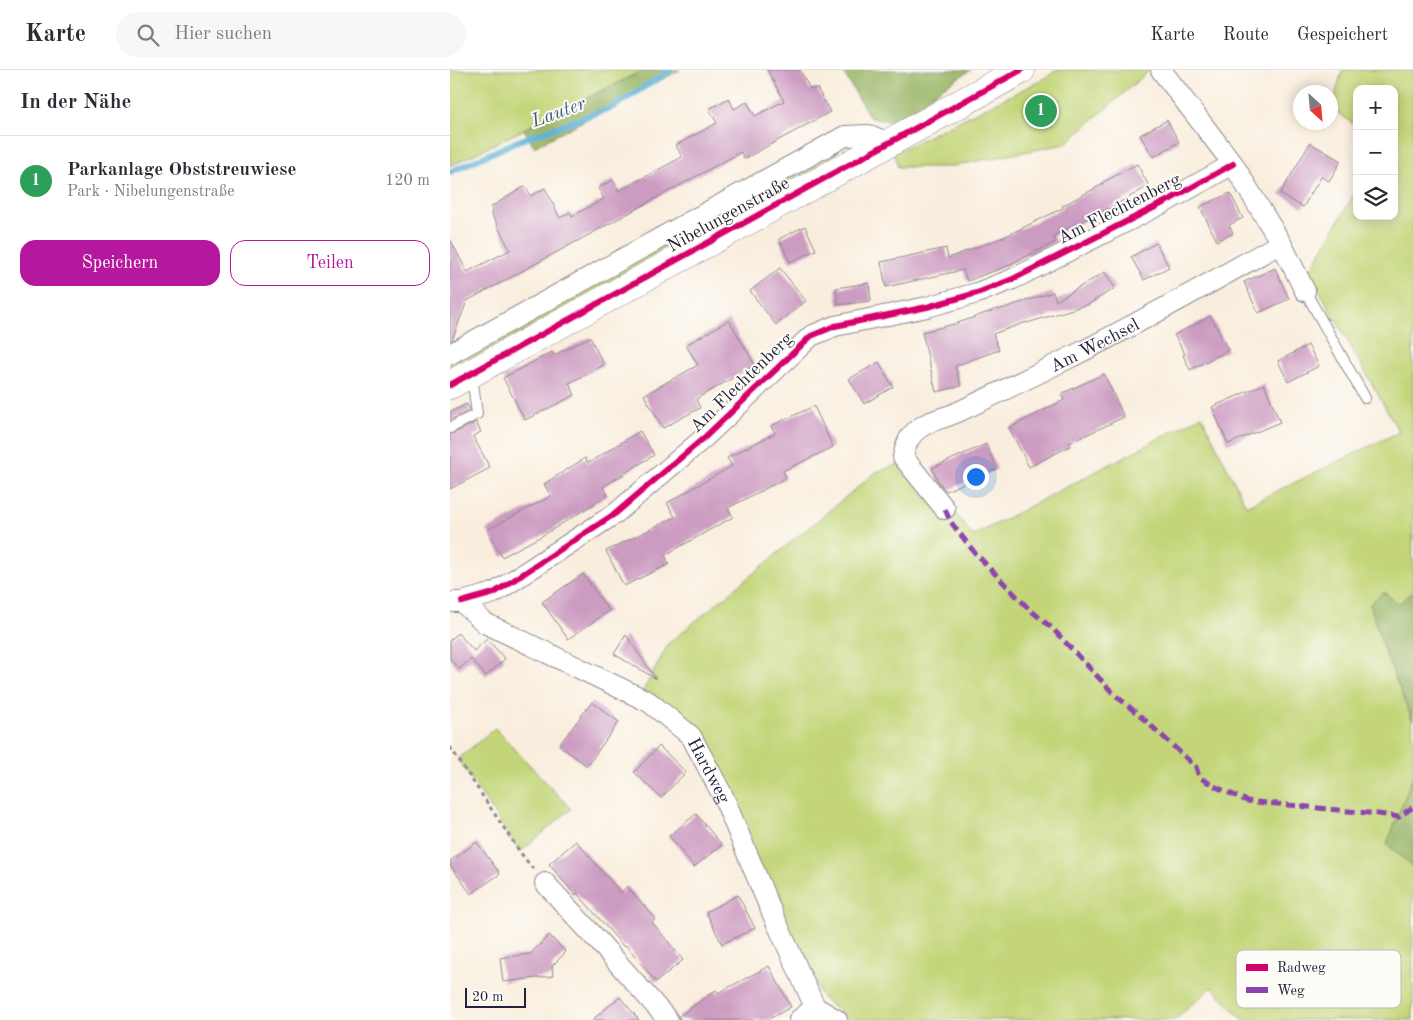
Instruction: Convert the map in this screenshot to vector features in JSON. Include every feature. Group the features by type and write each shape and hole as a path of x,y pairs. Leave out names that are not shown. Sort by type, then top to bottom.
{"main road":[{"name":"Nibelungenstraße","path":"461,380 1021,70"}],"street":[{"path":"1161,70 1233,164 1281,243 1305,290"},
{"name":"Nibelungenstraße","path":"450,354 846,136 869,135 888,143"},
{"name":"Am Flechtenberg","path":"456,602 494,593 616,513 705,437 811,336 835,326 927,307 977,293 1014,279 1171,199 1233,164"},
{"name":"Am Wechsel","path":"946,508 903,457 906,443 910,436 926,424 955,413 1069,358 1175,303 1281,243"},
{"name":"Hardweg","path":"456,602 485,623 649,702 691,736 723,796 769,906 815,1006"},
{"path":"545,883 668,1020"},
{"path":"799,1020 815,1006 837,1020"}],"lane":[{"path":"1305,290 1365,398"},
{"path":"450,428 477,414 461,380"}],"path":[{"path":"450,747 520,852 545,883"}],"green space":[{"path":"450,70 644,70 450,166"},
{"path":"644,70 680,70 534,147 524,129"},
{"path":"842,70 971,70 940,89 896,123 870,118"},
{"path":"1056,70 1150,70 1065,144 947,167 898,167 894,153 1046,78"},
{"path":"1342,70 1413,70 1413,592 1398,604 1370,604 1384,650 1413,722 1413,776 1388,844 1413,867 1413,1020 1243,1020 1212,987 1175,1020 850,1020 823,999 754,856 720,771 643,691 669,643 876,472 901,464 951,508 973,536 1202,416 1246,506 1399,432 1309,272 1353,196 1353,220 1398,220 1398,85 1353,85 1353,124 1338,113 1338,85"},
{"path":"832,152 839,155 450,375 450,362"},
{"path":"1384,592 1398,604 1413,592 1413,722 1384,650 1370,604"},
{"path":"495,728 571,809 520,852 458,759"},
{"path":"1413,776 1413,867 1387,844"}],"building":[{"path":"767,70 800,70 810,89 817,88 830,112 744,159 741,152 467,301 452,340 450,340 450,239 467,272 510,250 491,213 493,212 491,207 525,186 531,196 545,188 560,218 570,212 572,216 604,199 598,188 613,180 619,191 682,157 676,145 717,123 709,109 729,98 734,109 747,102 755,116 784,101"},
{"path":"1167,120 1179,142 1153,157 1140,135"},
{"path":"1310,143 1341,161 1329,181 1321,177 1303,207 1280,194"},
{"path":"1137,164 1149,186 1053,236 1056,242 1010,265 967,281 963,270 886,287 881,262 946,248 948,258 1004,237 1063,208 1062,206"},
{"path":"1230,193 1243,218 1229,225 1233,233 1217,241 1200,207"},
{"path":"805,226 816,250 790,262 779,239"},
{"path":"1156,243 1169,267 1144,280 1131,257"},
{"path":"780,268 806,301 776,325 750,291"},
{"path":"1275,268 1289,299 1258,313 1244,282"},
{"path":"1105,272 1115,288 1089,304 993,334 999,350 955,366 961,386 936,392 922,332 958,323 1053,292 1056,301"},
{"path":"869,283 871,301 838,305 836,288"},
{"path":"1211,316 1228,350 1190,370 1183,355 1185,354 1174,335"},
{"path":"729,320 755,365 696,399 700,408 663,428 644,395 698,365 686,345"},
{"path":"590,337 604,365 569,383 575,395 525,420 503,378 552,352 554,355"},
{"path":"1308,345 1319,366 1288,382 1278,361"},
{"path":"879,362 893,387 864,404 849,379"},
{"path":"1104,374 1124,417 1069,443 1070,446 1029,467 1009,428 1064,400 1061,394"},
{"path":"1264,384 1280,422 1228,444 1212,407"},
{"path":"467,404 470,410 450,420 450,412"},
{"path":"814,406 833,447 783,471 786,478 728,508 733,517 665,555 669,564 624,586 606,551 675,517 667,503 732,466 727,458 775,433 771,426"},
{"path":"476,422 481,432 473,436 490,468 450,489 450,435"},
{"path":"640,431 654,455 603,487 608,495 547,533 502,557 487,530 551,496 544,484 585,458 588,463"},
{"path":"986,444 997,469 946,491 938,481 932,468"},
{"path":"583,574 609,611 568,639 542,602"},
{"path":"458,633 474,651 487,639 505,659 486,676 471,659 459,669 450,659 450,640"},
{"path":"626,635 656,679 614,654"},
{"path":"592,702 619,722 587,766 559,745"},
{"path":"659,746 686,772 661,798 634,772"},
{"path":"696,814 722,845 694,867 669,836"},
{"path":"576,841 621,893 627,886 656,919 652,922 683,960 656,982 626,945 624,947 549,864"},
{"path":"477,842 500,874 471,894 450,865 450,861"},
{"path":"738,895 755,928 722,944 706,912"},
{"path":"549,935 566,952 552,966 553,976 503,982 500,958 530,954"},
{"path":"769,966 791,1007 767,1020 680,1020 679,1016 716,990 718,993"},
{"path":"620,997 639,1020 592,1020"}],"waterway":[{"name":"Lauter","path":"450,172 518,141 613,107 671,70"}],"marked path":[{"path":"945,509 950,521 975,553 1028,608 1052,628 1114,694 1196,767 1199,777 1247,801 1399,817 1413,807"}],"cycle path":[{"path":"450,385 1021,70"},
{"path":"462,602 494,593 616,513 705,437 811,336 835,326 927,307 977,293 1013,279 1171,199 1233,164"}],"place":[{"name":"Parkanlage Obststreuwiese","path":"1041,111"}]}
